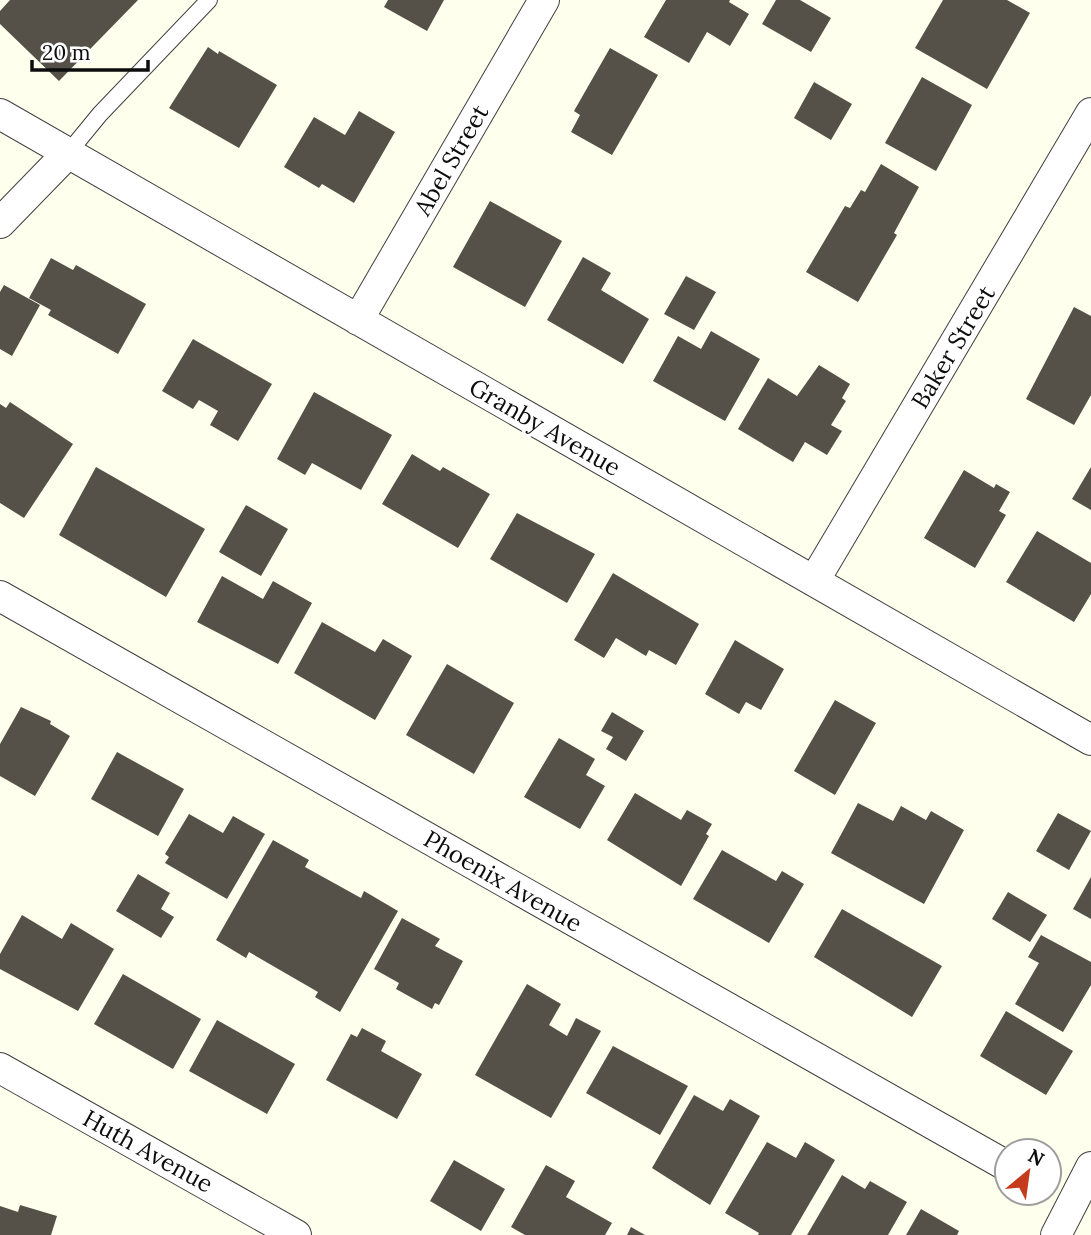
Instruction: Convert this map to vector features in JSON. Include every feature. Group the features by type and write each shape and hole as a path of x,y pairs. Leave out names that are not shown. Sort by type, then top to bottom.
{"street":[{"name":"Abel Street","path":"358,320 544,0"},
{"name":"Baker Street","path":"814,581 1091,113"},
{"name":"Granby Avenue","path":"0,114 1091,740"},
{"path":"0,223 68,153"},
{"name":"Phoenix Avenue","path":"0,596 993,1158"},
{"name":"Huth Avenue","path":"0,1068 296,1235"},
{"path":"1063,1193 1091,1167"},
{"path":"1056,1235 1059,1207"}],"lane":[{"path":"68,153 100,114 209,0"}],"building":[{"path":"10,0 138,0 59,81 0,24 0,11"},
{"path":"388,0 444,0 427,31 384,7"},
{"path":"666,0 730,0 729,2 749,14 730,46 707,32 689,63 644,37"},
{"path":"776,0 800,0 831,18 811,52 762,24"},
{"path":"943,0 1007,0 1030,13 987,89 915,48"},
{"path":"208,47 277,85 239,148 169,108"},
{"path":"610,48 658,75 612,155 571,132 580,115 574,111"},
{"path":"922,77 972,105 936,171 885,143"},
{"path":"814,82 852,104 831,140 794,118"},
{"path":"359,111 395,132 354,203 322,184 319,188 284,167 314,117 345,135"},
{"path":"881,164 919,187 894,233 897,235 858,302 806,272 845,206 850,208 861,190 865,192"},
{"path":"490,201 562,241 525,307 453,267"},
{"path":"583,257 611,273 601,290 649,319 623,364 547,320"},
{"path":"51,258 73,270 76,265 146,304 118,354 48,315 51,310 29,298"},
{"path":"686,276 716,292 694,330 664,314"},
{"path":"4,285 40,305 12,356 0,349 0,292"},
{"path":"1074,307 1091,316 1091,395 1074,425 1026,399"},
{"path":"711,331 760,359 725,421 653,381 678,336 701,349"},
{"path":"193,339 272,384 238,441 210,425 218,411 199,400 193,409 162,391"},
{"path":"819,365 850,384 842,398 846,401 831,425 842,431 827,455 805,442 793,462 738,429 768,378 797,396"},
{"path":"314,392 392,435 361,490 312,463 305,475 277,459"},
{"path":"10,402 73,444 24,518 0,503 0,404 6,408"},
{"path":"412,454 440,471 443,467 490,494 458,548 382,504"},
{"path":"96,467 205,529 166,597 59,535"},
{"path":"1091,467 1091,510 1072,499"},
{"path":"964,470 994,488 996,484 1010,492 999,511 1006,515 975,568 924,538"},
{"path":"246,505 288,529 261,576 219,552"},
{"path":"517,513 595,554 567,603 490,559"},
{"path":"1037,531 1091,563 1091,594 1074,622 1006,582"},
{"path":"613,573 699,624 676,665 649,650 646,656 616,638 604,658 574,640"},
{"path":"222,576 263,599 273,581 312,603 278,664 197,622"},
{"path":"322,622 375,652 383,639 412,656 375,720 294,673"},
{"path":"735,640 784,669 761,710 746,702 739,714 705,694"},
{"path":"447,664 514,703 474,774 406,735"},
{"path":"835,700 876,723 835,795 794,771"},
{"path":"21,707 51,721 50,724 70,736 35,796 0,776 0,744"},
{"path":"612,712 644,731 626,761 606,749 613,737 601,731"},
{"path":"559,738 595,759 586,775 605,786 580,829 524,797"},
{"path":"117,752 184,789 158,836 91,799"},
{"path":"635,793 681,820 687,810 712,824 706,834 709,836 681,886 607,840"},
{"path":"858,803 893,821 901,806 926,820 931,811 964,830 924,904 831,853"},
{"path":"1058,813 1091,831 1069,870 1036,851"},
{"path":"189,814 223,833 233,816 265,834 227,899 165,863 169,857 165,854"},
{"path":"273,840 309,860 305,867 361,898 364,891 398,911 340,1012 315,997 318,992 249,952 246,958 216,940"},
{"path":"722,850 776,881 782,871 804,884 769,943 693,899"},
{"path":"138,874 170,893 161,909 174,917 161,938 116,911"},
{"path":"1091,877 1091,919 1073,909"},
{"path":"1008,892 1047,915 1030,942 992,919"},
{"path":"842,909 942,966 912,1017 814,957"},
{"path":"22,915 62,939 71,923 114,949 78,1011 0,969 0,954"},
{"path":"402,918 440,939 435,946 463,961 439,1005 435,1003 432,1009 396,989 399,983 374,969"},
{"path":"1041,935 1091,962 1091,985 1063,1032 1015,1004 1039,963 1028,957"},
{"path":"123,974 201,1019 173,1069 94,1024"},
{"path":"527,984 561,1004 549,1025 567,1036 576,1018 601,1031 551,1118 475,1075"},
{"path":"1006,1011 1073,1051 1046,1095 980,1056"},
{"path":"217,1020 295,1064 267,1114 189,1071"},
{"path":"362,1028 386,1041 381,1051 422,1074 397,1119 326,1080 351,1034 357,1037"},
{"path":"613,1046 688,1086 660,1135 586,1093"},
{"path":"694,1095 723,1111 730,1099 760,1116 710,1205 652,1168"},
{"path":"767,1142 796,1158 805,1142 835,1160 791,1235 758,1235 759,1233 725,1213"},
{"path":"454,1160 505,1189 481,1231 430,1201"},
{"path":"546,1165 575,1181 566,1197 612,1223 605,1235 525,1235 511,1227"},
{"path":"842,1175 865,1189 870,1181 907,1202 888,1235 807,1235"},
{"path":"20,1205 57,1216 51,1235 0,1235 0,1206 18,1212"},
{"path":"921,1209 959,1231 957,1235 906,1235"},
{"path":"631,1227 645,1235 627,1235"}]}
